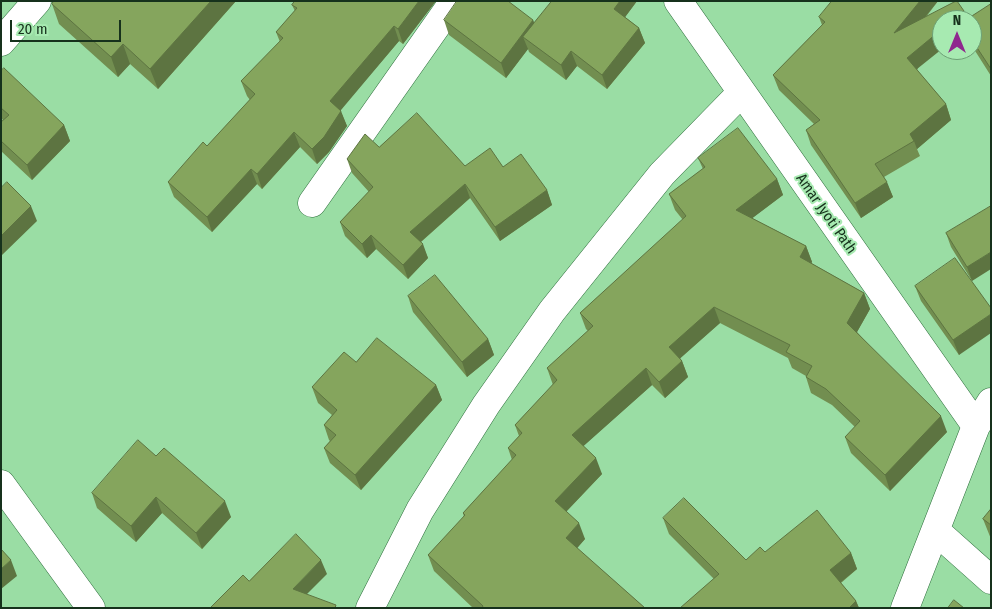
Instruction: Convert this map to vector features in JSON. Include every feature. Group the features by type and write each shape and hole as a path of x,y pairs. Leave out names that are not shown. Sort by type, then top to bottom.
{"street":[{"path":"1,42 37,1"},
{"path":"312,203 454,1"},
{"name":"Amar Jyoti Path","path":"678,1 976,426"},
{"path":"370,608 420,510 486,405 552,311 662,174 741,93"},
{"path":"905,608 976,426 991,402"},
{"path":"1,484 91,608"},
{"path":"936,531 991,580"}],"building":[{"path":"54,1 211,1 150,69 123,44 111,57 52,4"},
{"path":"295,1 419,1 398,29 394,26 330,101 341,111 324,137 312,149 294,132 257,174 251,169 207,217 168,182 203,142 207,146 255,94 241,81 283,38 276,32 297,8 292,5"},
{"path":"457,1 508,1 533,20 501,63 444,20"},
{"path":"552,1 620,1 614,9 639,28 602,75 571,51 561,65 523,37"},
{"path":"832,1 920,1 894,33 932,13 932,37 907,58 946,104 910,134 914,141 875,164 887,182 855,203 806,130 820,120 773,75 825,22 819,17"},
{"path":"956,1 963,10 939,10"},
{"path":"991,4 991,69 982,55 982,10"},
{"path":"4,68 64,125 27,165 1,141 1,122 9,115 1,108 1,71"},
{"path":"417,113 465,166 490,148 503,167 521,154 547,190 495,227 465,184 410,232 423,244 403,265 371,235 362,244 340,222 373,187 347,159 365,134 379,147"},
{"path":"738,128 777,179 736,210 806,246 800,257 864,293 847,323 941,416 885,475 845,437 860,421 826,389 806,377 812,366 786,352 790,345 714,307 669,347 682,361 659,382 646,368 572,435 596,458 555,501 579,523 566,538 645,608 482,608 483,606 428,555 516,455 508,448 522,433 515,425 557,380 547,368 593,326 580,313 686,216 669,194 705,167 698,158"},
{"path":"7,182 31,206 1,236 1,188"},
{"path":"991,206 991,252 967,267 946,233"},
{"path":"955,258 991,308 991,314 953,340 915,286"},
{"path":"435,275 488,339 462,362 408,296"},
{"path":"377,338 436,385 355,475 324,448 336,435 324,425 337,410 312,387 344,352 356,362"},
{"path":"138,440 156,456 164,448 225,501 196,533 156,497 131,526 92,493"},
{"path":"684,498 746,560 760,547 765,552 817,510 851,553 830,570 856,601 849,608 680,608 719,574 663,518"},
{"path":"991,509 991,525 983,519"},
{"path":"296,534 321,560 293,589 336,605 335,608 210,608 243,575 249,581"},
{"path":"1,549 11,560 1,569"},
{"path":"954,600 964,608 948,608"}]}
